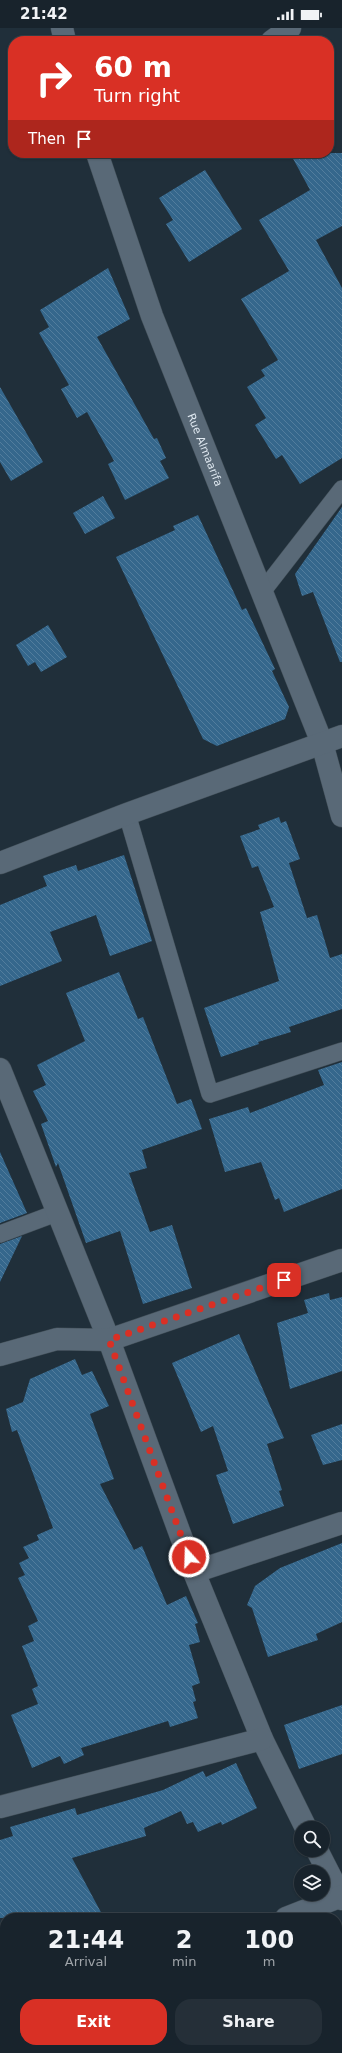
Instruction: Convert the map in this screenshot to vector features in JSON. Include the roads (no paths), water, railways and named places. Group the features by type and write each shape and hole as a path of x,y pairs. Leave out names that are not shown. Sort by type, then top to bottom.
{"street":[{"path":"279,36 290,28"},
{"name":"Rue Almaarifa","path":"104,158 152,316 262,592 332,740 342,816"},
{"path":"0,863 127,814 332,740"},
{"path":"0,1069 59,1212 109,1340 194,1572 262,1739 303,1821"},
{"path":"0,1355 57,1339 109,1340 342,1260"},
{"path":"194,1572 342,1522"},
{"path":"0,1807 262,1739"},
{"path":"299,1913 342,1897 322,1857"}],"lane":[{"path":"262,592 342,489"},
{"path":"127,814 210,1094 342,1051"},
{"path":"0,1234 59,1212"}]}
